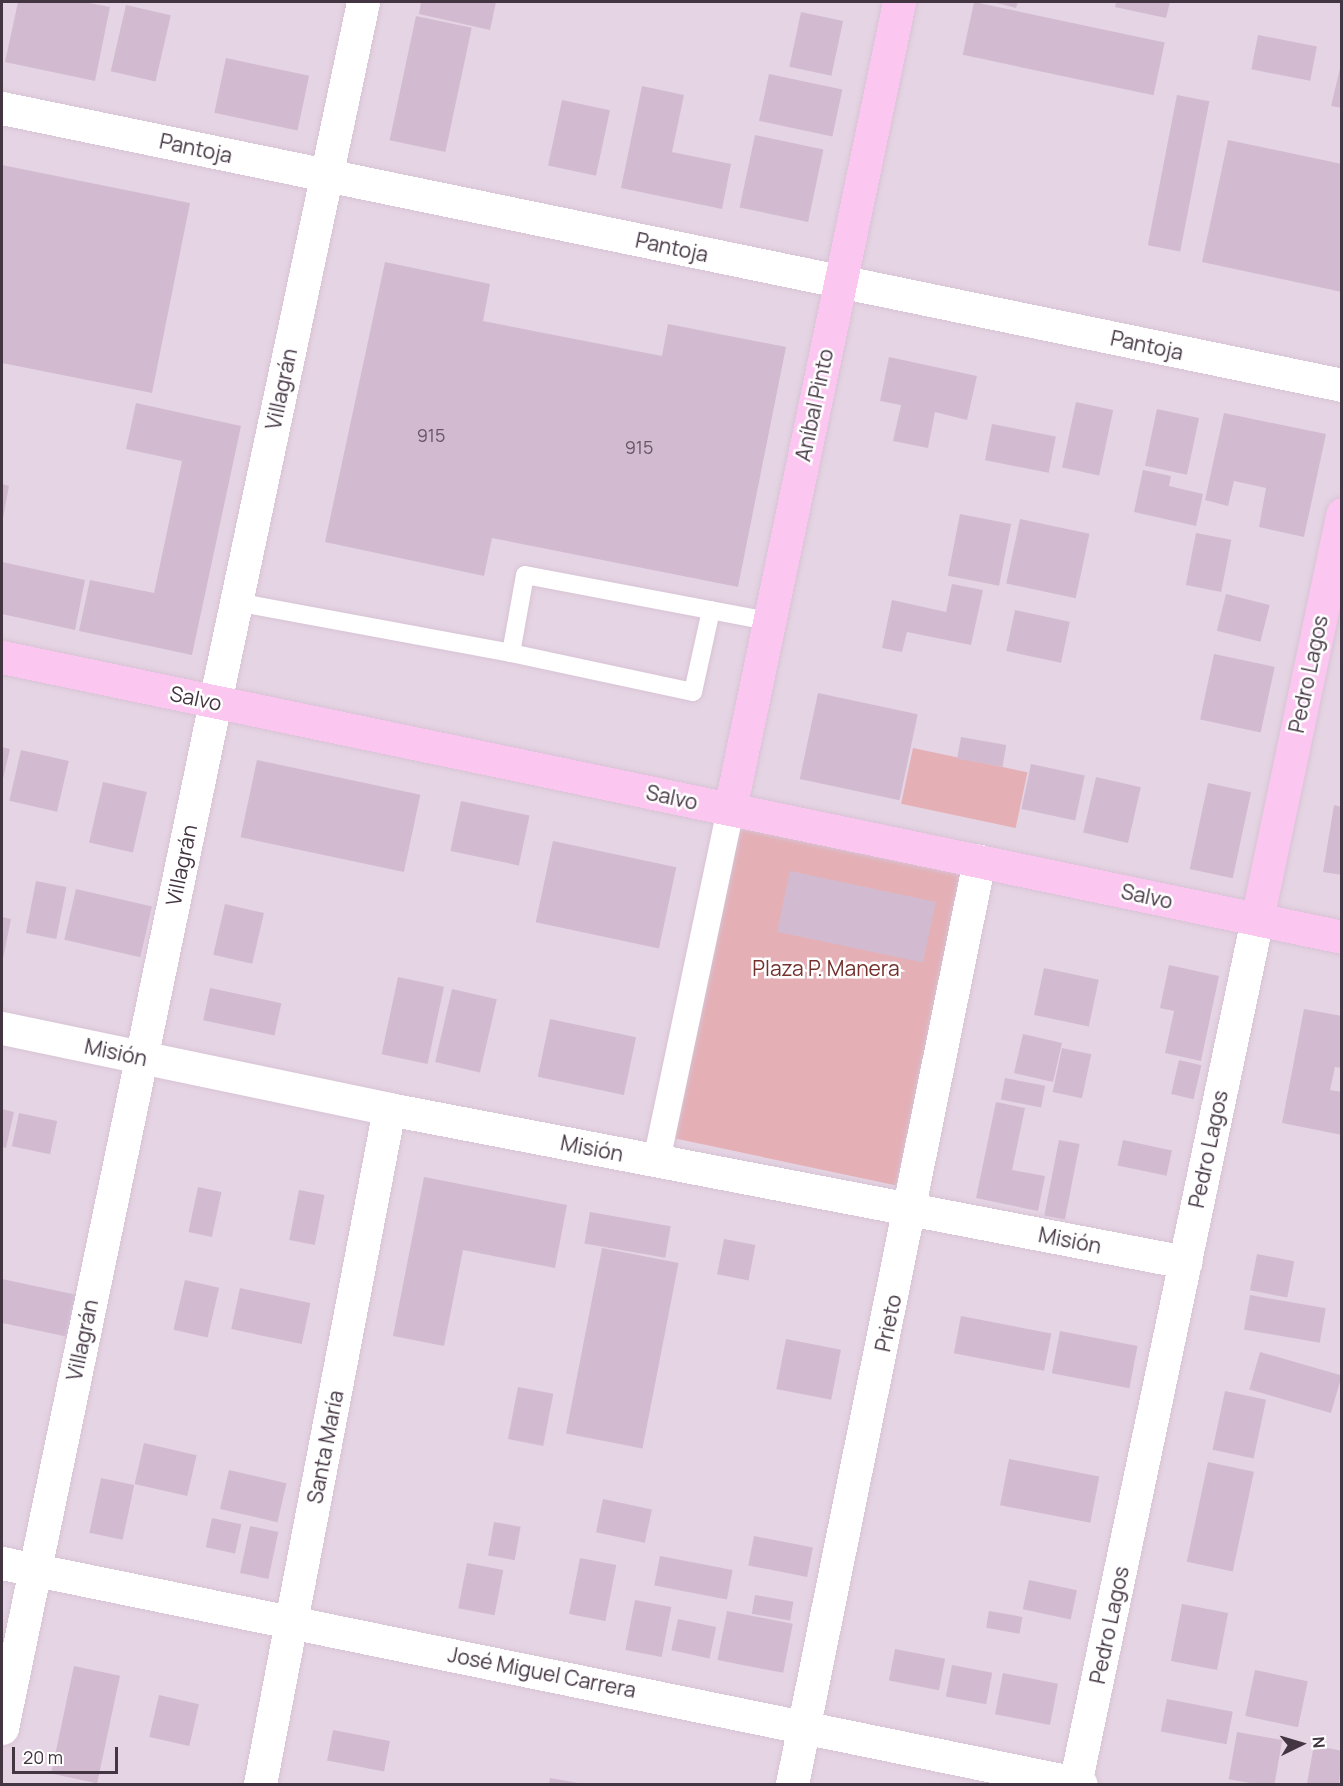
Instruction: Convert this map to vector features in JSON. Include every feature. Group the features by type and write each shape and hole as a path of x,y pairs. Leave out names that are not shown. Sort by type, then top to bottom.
{"main road":[{"name":"Aníbal Pinto","path":"730,809 899,2"},
{"name":"Pedro Lagos","path":"1257,919 1341,514"},
{"name":"Salvo","path":"2,657 1341,937"}],"street":[{"name":"Villagrán","path":"2,1728 363,2"},
{"name":"Pantoja","path":"2,108 1341,385"},
{"path":"656,1160 730,809"},
{"name":"Prieto","path":"792,1785 911,1210 980,861"},
{"name":"Pedro Lagos","path":"1077,1784 1257,919"},
{"name":"Misión","path":"2,1028 389,1109 1185,1262"},
{"name":"Santa María","path":"260,1785 389,1109"},
{"name":"José Miguel Carrera","path":"2,1563 806,1725 1077,1784"}],"lane":[{"path":"511,653 525,575 770,621"},
{"path":"236,602 511,653 693,692 711,610"}],"shaded area":[{"path":"2,2 1341,2 1341,1784 2,1784"}],"green space":[{"path":"913,748 1027,772 1016,828 901,804"},
{"name":"Plaza P. Manera","path":"735,824 963,872 896,1185 668,1137"}],"building":[{"path":"18,2 84,2 110,7 95,81 5,62"},
{"path":"421,2 496,2 490,30 419,14"},
{"path":"974,2 1165,43 1154,95 963,55"},
{"path":"993,2 1018,2 1016,8"},
{"path":"1116,2 1170,2 1166,18 1115,7"},
{"path":"126,5 171,15 156,82 111,71"},
{"path":"801,12 843,21 831,76 789,67"},
{"path":"416,16 472,28 445,152 390,140"},
{"path":"1258,35 1317,46 1310,81 1251,69"},
{"path":"226,58 309,76 297,130 214,113"},
{"path":"1342,60 1342,108 1331,106"},
{"path":"769,74 842,90 832,137 759,121"},
{"path":"642,86 684,95 672,152 731,164 722,209 621,188"},
{"path":"1177,95 1209,101 1180,251 1148,245"},
{"path":"562,100 610,110 596,176 548,166"},
{"path":"755,135 823,150 808,222 740,207"},
{"path":"1228,140 1342,164 1342,292 1202,262"},
{"path":"2,165 190,203 152,393 2,363"},
{"path":"385,262 490,284 483,321 662,356 668,324 786,347 738,587 492,538 484,576 325,542"},
{"path":"889,357 977,376 967,420 935,412 928,448 893,441 901,405 880,401"},
{"path":"1076,402 1113,410 1099,475 1062,468"},
{"path":"136,403 241,426 192,655 79,631 90,580 154,593 182,461 126,449"},
{"path":"1157,409 1199,418 1187,475 1145,466"},
{"path":"1224,413 1326,434 1304,537 1259,527 1266,488 1234,481 1228,506 1205,500"},
{"path":"992,424 1056,436 1049,473 985,460"},
{"path":"1143,470 1171,476 1169,486 1203,494 1196,526 1134,512"},
{"path":"2,484 9,486 3,518 2,518"},
{"path":"960,514 1011,524 999,586 948,576"},
{"path":"1020,519 1089,534 1076,598 1006,584"},
{"path":"1196,533 1231,540 1221,592 1186,585"},
{"path":"2,562 85,580 75,630 2,614"},
{"path":"952,584 983,590 971,645 907,632 902,652 882,648 892,600 946,612"},
{"path":"1226,594 1270,605 1260,642 1217,631"},
{"path":"1015,610 1070,622 1061,663 1006,651"},
{"path":"1214,654 1275,667 1261,732 1200,720"},
{"path":"818,693 918,714 899,800 800,779"},
{"path":"961,737 1006,745 1002,767 957,759"},
{"path":"2,747 10,749 2,783"},
{"path":"21,750 69,761 57,812 9,801"},
{"path":"257,760 420,795 404,872 241,837"},
{"path":"1031,764 1085,775 1075,820 1021,809"},
{"path":"1096,777 1141,787 1128,843 1083,833"},
{"path":"103,782 147,792 133,853 89,842"},
{"path":"1208,783 1251,792 1233,878 1190,869"},
{"path":"461,801 529,816 519,865 450,851"},
{"path":"1334,805 1342,807 1342,875 1323,872"},
{"path":"553,841 676,867 659,948 536,922"},
{"path":"790,871 936,902 923,963 777,932"},
{"path":"36,881 66,887 56,939 26,933"},
{"path":"76,889 152,907 140,957 64,940"},
{"path":"225,904 264,913 252,964 213,955"},
{"path":"2,917 11,919 3,959 2,959"},
{"path":"1169,965 1219,976 1201,1061 1165,1053 1174,1011 1160,1008"},
{"path":"1044,968 1099,980 1089,1027 1034,1015"},
{"path":"398,977 444,987 428,1064 382,1054"},
{"path":"210,988 281,1003 275,1035 203,1020"},
{"path":"452,989 497,999 480,1072 435,1062"},
{"path":"1304,1009 1342,1016 1342,1068 1335,1067 1330,1090 1342,1092 1342,1135 1282,1123"},
{"path":"550,1019 636,1037 624,1095 538,1077"},
{"path":"1023,1034 1062,1043 1053,1082 1014,1073"},
{"path":"1062,1048 1091,1054 1082,1098 1053,1092"},
{"path":"1179,1060 1201,1065 1194,1099 1171,1094"},
{"path":"1005,1078 1045,1086 1041,1107 1001,1100"},
{"path":"996,1102 1025,1108 1012,1170 1045,1176 1038,1211 976,1198"},
{"path":"2,1109 14,1112 6,1148 2,1147"},
{"path":"19,1113 57,1121 50,1154 12,1146"},
{"path":"1059,1140 1080,1144 1065,1220 1044,1216"},
{"path":"1123,1140 1172,1150 1167,1176 1118,1165"},
{"path":"424,1177 567,1205 555,1268 463,1250 444,1346 393,1336"},
{"path":"198,1187 221,1192 212,1237 188,1232"},
{"path":"299,1190 325,1195 315,1245 289,1240"},
{"path":"590,1212 671,1226 665,1258 584,1244"},
{"path":"724,1239 755,1245 749,1280 717,1274"},
{"path":"602,1248 679,1263 643,1448 566,1434"},
{"path":"1257,1254 1294,1261 1287,1298 1250,1290"},
{"path":"2,1279 77,1295 68,1337 2,1323"},
{"path":"185,1280 219,1288 208,1338 174,1330"},
{"path":"240,1288 310,1303 302,1344 231,1329"},
{"path":"1250,1295 1326,1308 1320,1343 1244,1329"},
{"path":"961,1316 1051,1334 1044,1371 954,1353"},
{"path":"1060,1331 1138,1346 1129,1388 1052,1373"},
{"path":"786,1339 841,1350 831,1400 776,1389"},
{"path":"1260,1352 1342,1375 1331,1413 1249,1389"},
{"path":"518,1387 553,1394 543,1446 508,1439"},
{"path":"1225,1391 1266,1400 1254,1458 1213,1450"},
{"path":"144,1443 197,1455 187,1496 135,1484"},
{"path":"1009,1459 1099,1477 1090,1523 1000,1505"},
{"path":"1208,1462 1254,1472 1233,1572 1187,1562"},
{"path":"229,1470 286,1483 277,1522 220,1509"},
{"path":"101,1478 134,1485 123,1540 89,1533"},
{"path":"603,1499 652,1509 645,1543 596,1532"},
{"path":"212,1518 241,1524 235,1554 206,1547"},
{"path":"494,1522 521,1527 515,1560 488,1555"},
{"path":"250,1526 278,1532 268,1579 240,1573"},
{"path":"754,1536 813,1547 807,1577 748,1565"},
{"path":"660,1556 733,1570 727,1600 654,1585"},
{"path":"580,1558 616,1565 605,1621 569,1614"},
{"path":"467,1563 503,1570 495,1615 458,1608"},
{"path":"1029,1580 1077,1590 1071,1620 1023,1609"},
{"path":"755,1595 793,1602 790,1620 752,1614"},
{"path":"635,1600 671,1607 662,1657 625,1650"},
{"path":"1182,1604 1228,1613 1217,1670 1171,1661"},
{"path":"727,1611 793,1624 783,1673 717,1660"},
{"path":"989,1611 1022,1617 1020,1634 986,1628"},
{"path":"678,1619 716,1627 709,1658 671,1650"},
{"path":"895,1649 945,1659 939,1690 889,1680"},
{"path":"952,1665 992,1673 986,1704 946,1696"},
{"path":"74,1666 120,1676 97,1783 51,1774"},
{"path":"1255,1670 1308,1681 1298,1727 1245,1716"},
{"path":"1003,1673 1058,1684 1050,1725 995,1714"},
{"path":"159,1695 199,1704 189,1746 149,1737"},
{"path":"1167,1699 1233,1712 1226,1744 1161,1731"},
{"path":"333,1730 390,1741 384,1771 327,1760"},
{"path":"1237,1732 1282,1740 1275,1784 1255,1784 1229,1779"},
{"path":"1314,1745 1342,1751 1339,1784 1307,1783"},
{"path":"550,1778 578,1783 578,1784 549,1784"}]}
